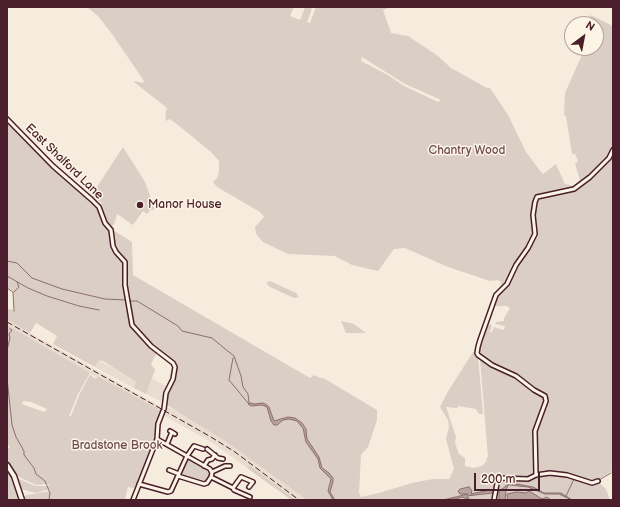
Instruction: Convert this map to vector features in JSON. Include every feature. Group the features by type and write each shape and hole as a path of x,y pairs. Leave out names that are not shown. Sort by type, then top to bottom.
{"main road":[{"path":"7,465 17,484 22,500"}],"street":[{"name":"East Shalford Lane","path":"7,120 53,166 99,207 111,230 113,246 125,262 127,299 132,326 151,346 173,363 175,367 173,379 166,393 163,410 158,424 157,439 133,500"},
{"path":"536,475 535,431 546,401 545,396 534,390 516,376 483,359 477,353 478,347 496,295 507,284 516,265 528,248 535,234 533,215 537,197 574,189 590,177 609,158 613,150"},
{"path":"167,444 172,432"},
{"path":"157,439 212,472"},
{"path":"139,484 170,492 187,456 194,446 205,449 218,458 223,459"},
{"path":"204,466 208,460 212,459 214,455"},
{"path":"212,472 225,466 230,466"},
{"path":"169,470 178,475 204,484 208,483 212,472"},
{"path":"494,500 498,478 528,479 536,475 550,473 574,477 592,483 598,482"},
{"path":"211,477 250,497"},
{"path":"234,488 241,477 252,481"},
{"path":"249,487 255,477"}],"shaded area":[{"path":"7,320 163,408 162,411 99,376 97,378 7,325"},
{"path":"99,360 136,382 134,388 95,367"},
{"path":"152,378 167,387 164,403 146,394"},
{"path":"263,403 267,405 274,421 288,417 295,418 302,423 306,429 307,439 319,457 322,468 333,478 330,492 335,500 333,500 328,491 331,479 320,468 318,459 306,442 303,428 297,421 289,419 283,420 277,425 274,425 271,421 267,407 262,405 251,406 248,404"},
{"path":"167,408 170,408 189,418 225,441 307,500 291,500 213,443 163,415"},
{"path":"511,483 533,487 544,493 561,493 572,500 559,494 545,494 528,487 508,485 505,500 499,500 499,491 507,484"},
{"path":"469,487 472,491 471,494 493,490 492,493 467,496 470,500 462,497 443,500 468,494 460,494 458,491"},
{"path":"529,491 542,499 547,497 551,500 508,500 507,494 517,492 526,493"}],"green space":[{"name":"Chantry Wood","path":"87,7 294,7 290,16 300,20 305,7 307,7 312,9 307,22 310,23 316,7 390,7 383,10 391,33 408,36 438,56 451,68 487,88 490,88 508,115 526,152 541,172 543,174 556,164 565,184 573,186 580,180 575,164 578,161 575,154 572,154 566,116 564,115 565,93 581,56 604,56 604,22 613,26 613,472 612,471 592,482 591,486 599,483 606,489 610,500 494,500 499,479 528,480 545,475 544,472 538,473 537,471 528,478 508,478 495,475 492,472 496,478 493,500 307,500 225,441 167,405 168,394 177,368 173,361 160,352 142,334 137,326 131,325 145,342 157,352 151,364 155,370 146,394 134,388 136,382 103,361 99,360 95,367 53,344 57,336 36,323 30,333 7,320 7,309 14,310 13,291 7,287 7,123 97,207 109,230 114,245 113,230 132,242 133,275 310,378 314,375 325,379 377,410 377,420 368,447 361,455 359,493 361,497 412,483 433,479 449,479 454,469 446,439 449,427 448,420 440,407 447,393 473,352 478,355 483,414 479,414 476,409 458,406 457,408 446,407 456,437 455,443 459,454 465,458 465,466 473,468 482,466 488,457 480,359 491,363 479,353 479,348 486,324 492,325 490,332 492,332 494,327 503,330 505,326 495,324 496,322 504,321 504,318 510,308 507,306 500,307 493,305 502,290 500,289 501,282 498,280 490,281 448,267 405,248 394,249 378,271 352,265 335,256 288,254 263,242 256,234 255,227 264,217 260,212 217,187 213,182 217,178 219,172 219,161 211,152 170,119 165,121 167,108 134,82 143,83 144,81 98,16","holes":["362,57 405,84 441,100 438,102 404,86 386,74 361,61"]},
{"path":"123,147 145,182 155,209 150,210 147,214 143,211 133,225 117,214 112,227 105,219 99,205 102,203 91,196"},
{"path":"270,281 296,293 299,297 294,298 270,287 266,283"},
{"path":"341,321 354,324 366,333 346,333"},
{"name":"Bradstone Brook","path":"7,325 90,373 78,394 69,416 71,416 80,393 90,375 96,379 98,376 162,411 155,430 155,439 133,496 132,495 135,488 128,487 125,498 127,500 24,500 23,497 27,495 50,491 50,489 36,493 21,489 17,478 35,486 49,486 48,484 36,485 15,475 7,463 7,449 10,447 9,445 7,446","holes":["23,401 31,402 47,409 44,412 22,404"]},
{"path":"188,458 207,471 209,470 211,474 207,482 181,475"},
{"path":"249,465 296,500 292,500 247,468"},
{"path":"7,470 12,478 19,500 7,500"}],"waterway":[{"path":"7,261 17,263 32,278 62,289 105,299 126,300"},
{"path":"7,276 28,288 47,296 79,306 99,310"},
{"path":"14,292 19,287 17,282"},
{"path":"7,288 13,292 14,311"},
{"path":"129,301 137,301 178,326 182,331 212,338 234,356 243,387 248,394 249,403"},
{"path":"7,350 10,338 9,334 12,330 10,329"},
{"path":"233,358 229,380 248,403"},
{"path":"7,378 12,425 16,437 24,451 24,455 34,468 36,474 45,481 50,493 49,500"},
{"path":"599,480 611,473"},
{"path":"566,496 574,479"}],"railway":[{"path":"7,322 211,437 235,452 299,500"}],"place":[{"name":"Manor House","path":"140,205"}]}
